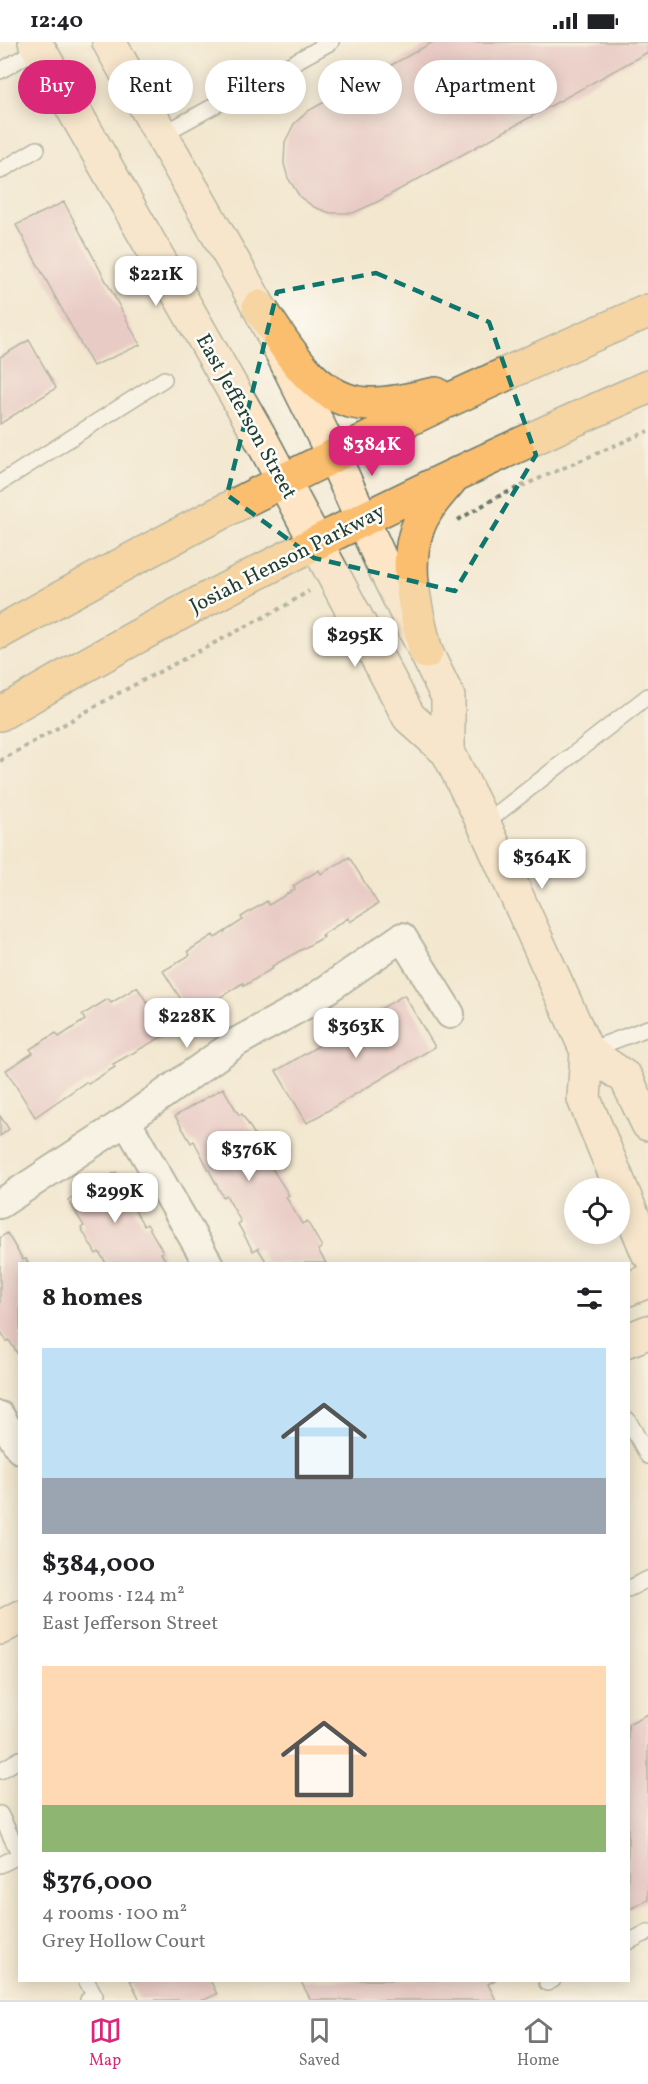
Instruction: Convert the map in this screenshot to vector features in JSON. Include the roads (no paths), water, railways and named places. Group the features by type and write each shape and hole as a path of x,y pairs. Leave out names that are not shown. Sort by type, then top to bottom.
{"main road":[{"path":"259,307 309,376 325,390 346,400 357,403 381,403 482,385"},
{"path":"0,632 72,591 334,457 482,385 648,311"},
{"name":"Josiah Henson Parkway","path":"0,714 111,650 363,518 648,387"},
{"path":"426,652 412,584 413,539 425,512 455,474"}],"street":[{"name":"East Jefferson Street","path":"109,42 259,307 334,457 448,697 448,752"},
{"name":"East Jefferson Street","path":"42,44 317,542 409,717 448,752 484,824 587,1051 584,1099 648,1253"},
{"path":"0,1204 126,1121 237,1042 306,1004 402,937 450,1014"},
{"path":"587,1051 626,1078 648,1124"},
{"path":"126,1121 207,1262"},
{"path":"630,1288 648,1281"},
{"path":"630,1339 648,1332"},
{"path":"0,1416 18,1446"},
{"path":"0,1628 18,1618"}],"lane":[{"path":"160,135 331,42"},
{"path":"0,71 42,44"},
{"path":"0,171 37,149"},
{"path":"0,483 164,379"},
{"path":"484,824 648,696"},
{"path":"587,1051 648,1028"},
{"path":"630,1424 648,1456"},
{"path":"630,1587 648,1579"},
{"path":"0,1771 18,1760"},
{"path":"0,1814 18,1851"},
{"path":"0,1865 18,1856"},
{"path":"630,1941 648,1932"},
{"path":"87,1982 94,1996 87,2000"}]}
